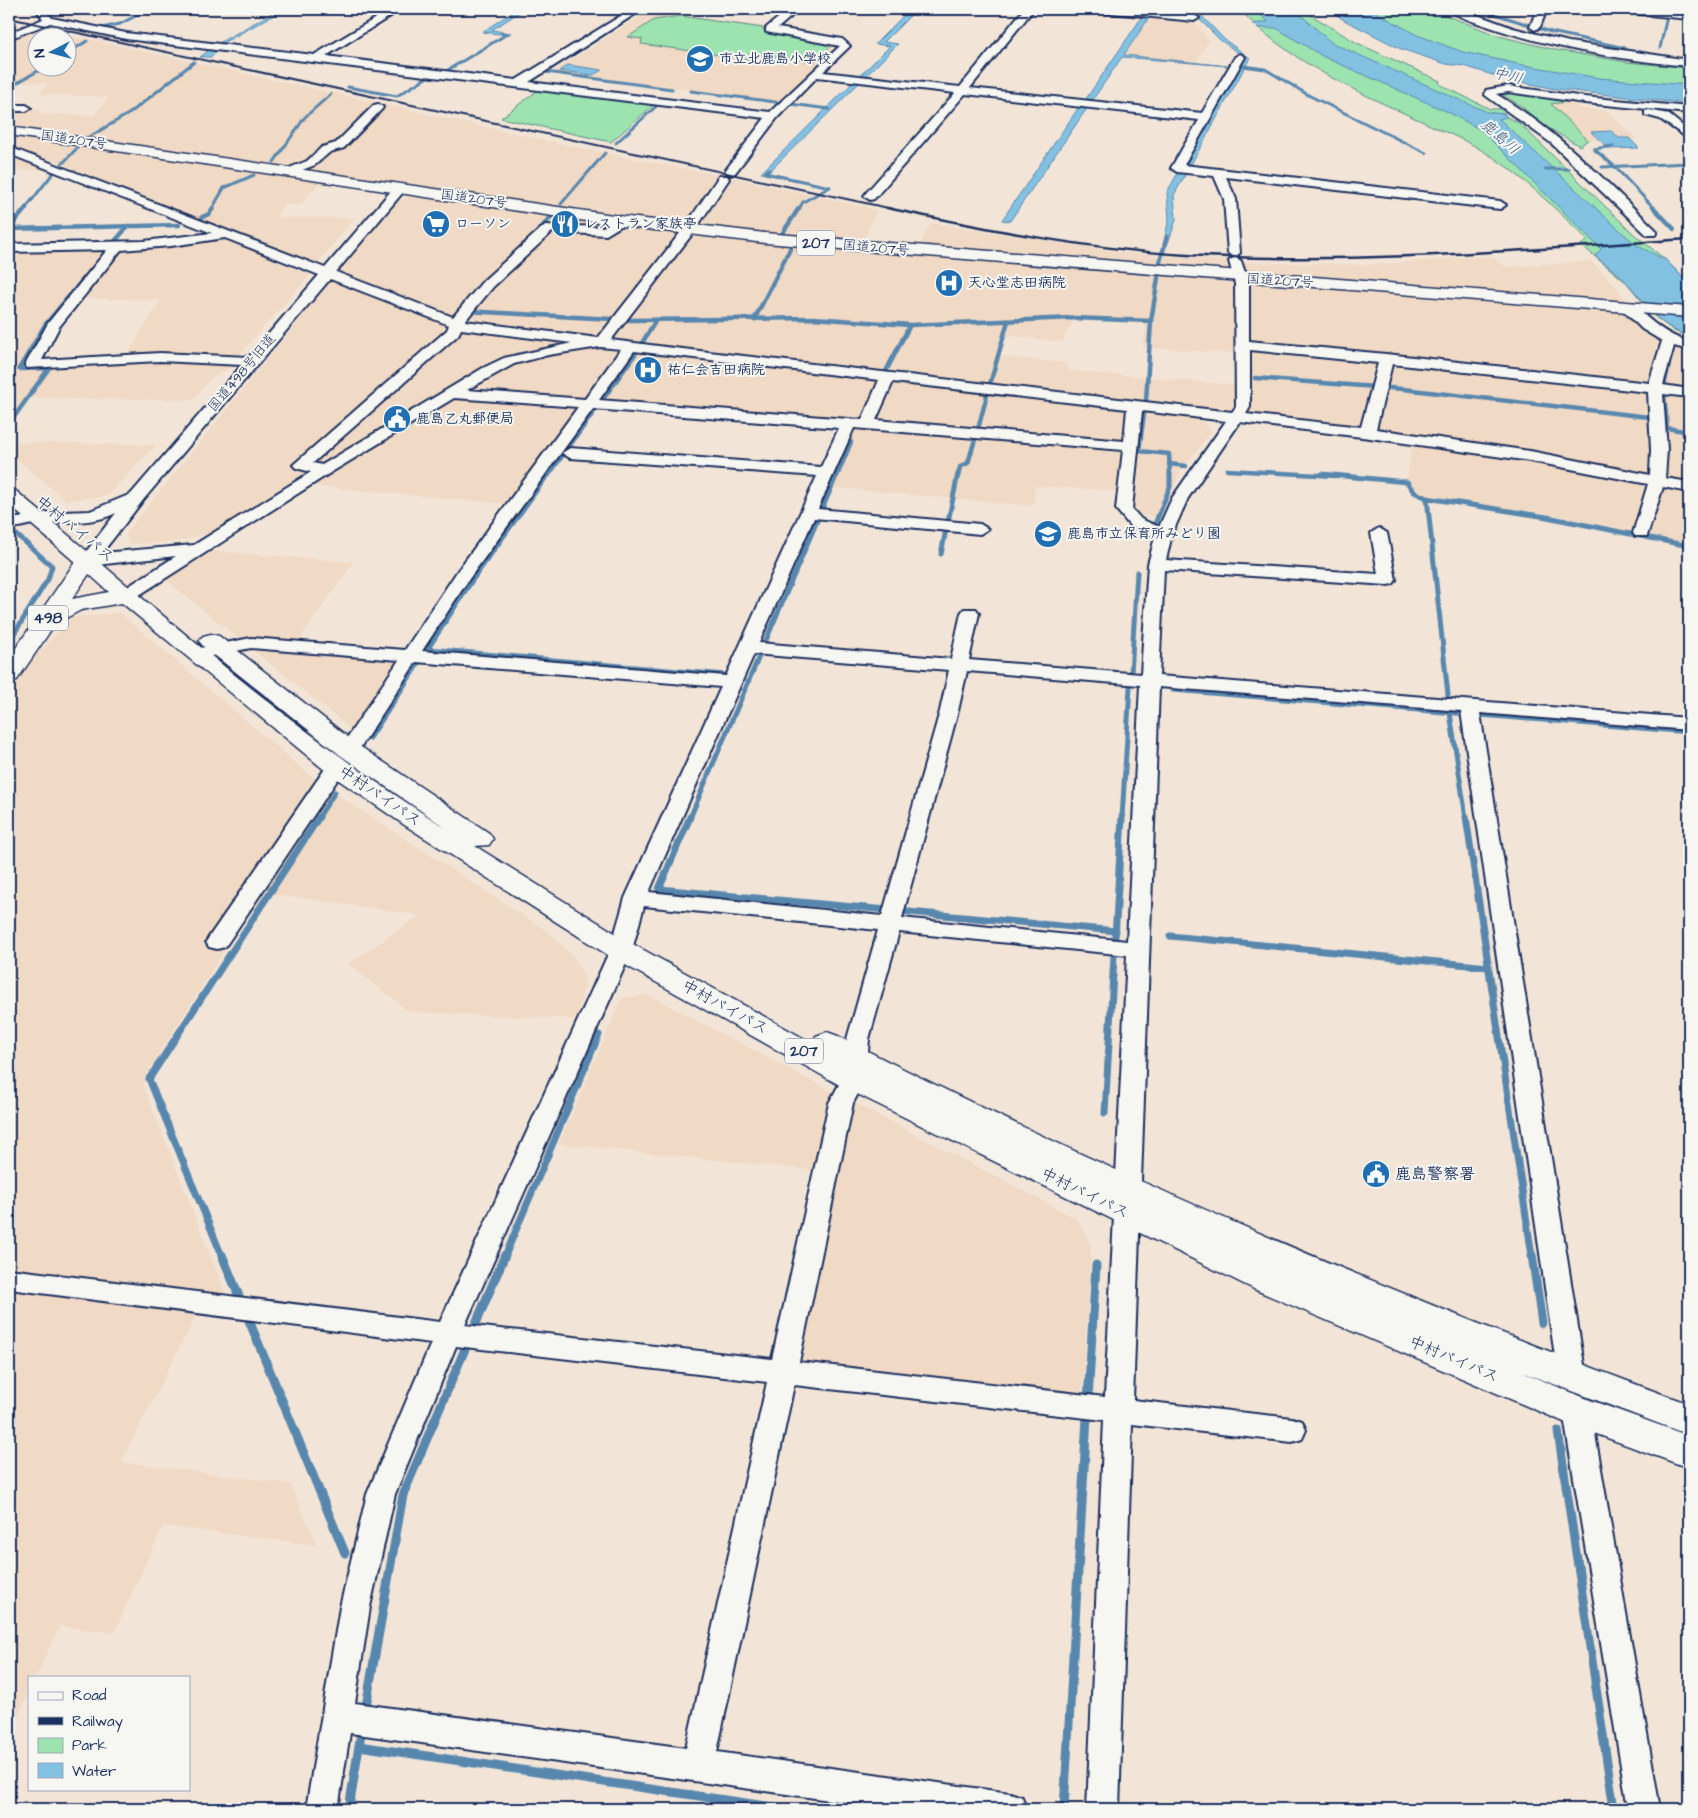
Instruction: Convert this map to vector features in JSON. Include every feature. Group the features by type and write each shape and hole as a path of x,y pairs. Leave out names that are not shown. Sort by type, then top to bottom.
{"highway":[{"name":"国道207号","path":"9,131 688,230 840,245 1236,264 1629,308 1689,312"},
{"name":"中村バイパス","path":"9,475 34,519"},
{"name":"中村バイパス","path":"9,495 34,519 98,556 134,590 415,820 624,943 854,1068 1127,1202 1268,1280 1577,1411 1689,1452"},
{"name":"498","path":"9,675 46,620 98,556"},
{"path":"46,620 74,605 134,590"},
{"name":"中村バイパス","path":"1127,1202 1332,1279 1572,1377 1689,1420"}],"street":[{"path":"41,9 49,20"},
{"path":"316,58 397,9"},
{"path":"518,84 638,9"},
{"path":"134,590 449,393 509,362 548,351 602,342 773,116 784,103 844,46 842,42 770,30 795,9"},
{"path":"870,196 961,93 1029,9"},
{"path":"1101,9 1194,18"},
{"path":"1453,9 1511,30 1554,42 1631,56 1689,63"},
{"path":"1535,27 1542,9"},
{"path":"1620,9 1689,16"},
{"path":"9,36 49,20 126,36 773,116"},
{"path":"1240,57 1177,168 1500,205"},
{"path":"814,74 961,93 1205,117"},
{"path":"1651,232 1550,136 1514,108 1490,95 1490,92 1508,89 1585,100 1689,110"},
{"path":"663,102 680,93"},
{"path":"1585,100 1588,105 1664,116 1689,136"},
{"path":"288,172 311,163 326,149 340,146 378,107"},
{"path":"9,108 26,108"},
{"path":"9,150 326,273 462,315 555,337 1370,433 1530,456 1689,487"},
{"path":"1103,1809 1098,1406 1127,1202 1123,948 1150,681 1156,564 1164,534 1184,491 1244,407 1242,284 1236,264 1230,200 1219,174"},
{"name":"国道498号旧道","path":"98,556 138,496 400,188"},
{"path":"274,502 301,465 453,332 462,315 488,284 548,228 606,231 620,221"},
{"path":"9,248 104,246 196,239 224,234"},
{"path":"118,245 54,326 32,365 160,357 252,361"},
{"path":"1629,308 1647,326 1669,340 1689,346"},
{"path":"548,351 555,337"},
{"path":"1641,533 1657,480 1660,450 1655,388 1669,340"},
{"path":"1243,345 1386,358 1689,393"},
{"path":"217,942 412,656 462,577 596,404 631,346"},
{"path":"1370,433 1368,428 1386,358"},
{"path":"867,424 888,377"},
{"path":"449,393 867,424 1130,446"},
{"path":"1135,406 1124,509 1128,517 1142,528 1164,534"},
{"path":"322,1809 355,1607 381,1494 448,1334 624,943 636,898 848,424"},
{"path":"570,453 826,472"},
{"path":"301,465 324,470"},
{"path":"34,519 75,518 98,514 138,496"},
{"path":"808,513 980,529"},
{"path":"1156,564 1387,580 1379,533"},
{"path":"98,556 197,550"},
{"path":"698,1766 841,1103 854,1068 890,924 950,711 970,613"},
{"path":"208,651 251,643 733,682"},
{"path":"748,648 1150,681 1470,713 1689,724"},
{"path":"1470,713 1572,1377"},
{"path":"636,898 1123,948"},
{"path":"9,1279 448,1334 1098,1406 1292,1430"},
{"path":"1577,1411 1644,1809"},
{"path":"337,1716 1010,1809"}],"shaded area":[{"name":"市立北鹿島小学校","path":"648,11 769,27 842,46 782,102 552,72"},
{"path":"1149,19 1195,23 1209,40 1196,62 1125,55"},
{"path":"20,34 28,34 28,78 78,78 78,38 84,38 608,154 739,179 877,210 862,242 775,234 686,224 9,126 9,109 41,109 37,114 94,115 108,97 39,94 48,83 9,82 9,38"},
{"path":"1576,103 1578,108 1607,111 1637,139 1588,140 1551,104"},
{"path":"9,135 321,181 300,205 283,205 276,218 354,218 318,263 312,264 60,163 9,146"},
{"path":"9,155 45,168 44,170 9,171"},
{"path":"430,196 694,237 1237,283 1638,313 1671,339 1689,344 1689,544 1550,514 1431,497 1417,492 1407,478 1412,443 1251,426 1239,408 1234,413 1198,418 1212,431 1180,472 1160,517 1116,512 1119,491 1035,486 1033,506 816,486 848,422 596,402 520,505 313,486 291,501 271,497 213,533 174,542 129,544 126,533 395,202 409,197","holes":["1074,320 1117,321 1146,325 1143,347 1239,354 1239,385 1071,371 1065,363 996,356 1003,335 1062,342"]},
{"path":"931,223 1125,253 1243,262 1366,265 1490,256 1506,267 1590,261 1607,276 1629,303 919,246"},
{"path":"223,237 310,275 226,370 213,377 192,400 26,398 9,421 9,250 112,248","holes":["71,298 161,300 124,360 26,365"]},
{"path":"9,442 156,445 107,496 66,500 9,453"},
{"path":"213,551 354,562 297,642 417,654 360,736 166,580"},
{"path":"120,613 319,783 550,933 576,960 586,982 576,1019 410,1012 348,964 421,915 265,893 225,950 148,1071 143,1085 228,1299 9,1270 9,690 28,664 72,617"},
{"path":"648,995 1077,1219 1091,1246 1082,1397 778,1359 822,1171 559,1144 622,998"},
{"path":"9,1286 199,1310 121,1462 290,1484 317,1545 163,1526 114,1633 60,1626 36,1676 28,1676 28,1694 9,1734"}],"green space":[{"path":"1239,9 1264,9 1490,131 1689,337 1674,331 1654,316 1627,283 1581,245 1588,240 1536,191 1493,157 1471,144 1371,98 1323,73 1278,44"},
{"path":"1279,9 1301,9 1357,43 1440,81 1439,84 1490,109 1501,109 1507,117 1519,123 1635,235 1666,260 1689,284 1689,313 1490,119 1328,46"},
{"path":"1349,9 1430,9 1499,36 1556,50 1627,62 1689,68 1689,91 1516,75"},
{"path":"680,16 763,28 765,32 832,45 814,62 755,54 749,59 641,44 642,39 628,37 654,20"},
{"path":"541,88 656,103 611,142 501,118"},
{"path":"1518,92 1567,102 1551,104 1588,140 1580,146 1543,125 1521,106 1503,95"}],"water":[{"path":"279,9 285,9 221,44 212,57 200,57 217,44"},
{"path":"517,9 524,9 492,30 511,33 508,35 482,32"},
{"path":"910,9 917,9 884,42 898,44 861,81 1081,106 1144,14 1151,15 1124,55 1228,66 1122,57 1010,221 1002,220 1079,107 859,83 767,174 761,173 890,46 875,44"},
{"path":"1112,9 1194,14 1190,9 1195,9 1225,40 1250,58 1174,195 1176,220 1167,246 1163,245 1169,219 1167,192 1244,57 1220,40 1197,17"},
{"name":"鹿島川","path":"1254,9 1290,9 1305,19 1332,43 1487,112 1504,114 1507,117 1499,119 1636,245 1666,260 1689,284 1689,337 1661,320 1617,273 1595,256 1601,249 1481,130 1448,112 1324,57 1276,28 1259,28 1253,24 1268,22"},
{"name":"中川","path":"1328,9 1370,9 1417,35 1463,52 1518,64 1599,78 1689,85 1689,104 1555,89 1502,78 1464,66 1446,64 1401,49 1344,20"},
{"path":"568,65 602,70 593,75 559,71"},
{"path":"1611,131 1619,138 1629,138 1639,148 1609,149 1591,132"}],"waterway":[{"path":"98,29 120,24 149,9"},
{"path":"644,9 546,72 672,89"},
{"path":"1479,9 1551,32 1625,48"},
{"path":"1660,48 1667,16"},
{"path":"348,87 397,96 429,76 438,76 507,34 502,33"},
{"path":"78,47 87,41"},
{"path":"89,137 130,113 194,62"},
{"path":"1243,66 1265,69 1310,96 1426,153"},
{"path":"9,92 15,84 28,77"},
{"path":"691,91 829,109"},
{"path":"274,162 305,117 331,94"},
{"path":"616,143 663,100"},
{"path":"62,164 79,146"},
{"path":"1613,146 1594,149 1614,166"},
{"path":"561,204 605,153"},
{"path":"1614,166 1689,163"},
{"path":"1602,167 1614,166"},
{"path":"1614,166 1655,209"},
{"path":"769,169 765,173 830,187 803,202 799,209"},
{"path":"1545,169 1569,169"},
{"path":"25,209 54,172"},
{"path":"212,209 224,188 254,175"},
{"path":"26,208 9,229 128,226"},
{"path":"202,217 209,214 213,208"},
{"path":"782,234 799,208"},
{"path":"1654,208 1674,229"},
{"path":"533,237 551,217"},
{"path":"128,226 179,225"},
{"path":"110,247 128,226"},
{"path":"1159,265 1167,237"},
{"path":"755,319 791,247"},
{"path":"9,424 49,368 19,369 45,325 91,270"},
{"path":"1151,321 1158,278"},
{"path":"466,311 631,320 755,319"},
{"path":"755,319 813,318 910,325"},
{"path":"910,325 1073,318 1151,321"},
{"path":"642,343 656,320"},
{"path":"990,384 1008,321"},
{"path":"1146,401 1151,321"},
{"path":"885,373 910,325"},
{"path":"548,476 636,353"},
{"path":"1664,386 1669,363"},
{"path":"1255,378 1403,389 1649,417"},
{"path":"1664,393 1667,428 1689,432"},
{"path":"978,429 987,395"},
{"path":"1144,413 1139,451 1169,454 1169,464"},
{"path":"958,476 960,467 968,463 976,436"},
{"path":"837,476 851,442"},
{"path":"1169,464 1186,466"},
{"path":"1169,464 1170,476"},
{"path":"1227,470 1336,476"},
{"path":"370,738 473,579 548,474"},
{"path":"690,818 837,474"},
{"path":"948,522 958,474"},
{"path":"1322,474 1407,482 1414,492 1427,498"},
{"path":"1155,524 1170,487 1170,476"},
{"path":"1427,498 1547,517 1689,546"},
{"path":"1427,498 1448,695"},
{"path":"9,528 52,566 48,579 9,642"},
{"path":"941,554 946,530"},
{"path":"1131,674 1137,572"},
{"path":"428,649 725,675"},
{"path":"1122,818 1130,687"},
{"path":"1173,690 1689,732"},
{"path":"1450,713 1466,818"},
{"path":"318,818 335,792"},
{"path":"222,1256 149,1079 319,817"},
{"path":"690,817 659,889 1115,931"},
{"path":"1115,931 1122,817"},
{"path":"1466,817 1489,967"},
{"path":"1105,1113 1115,931"},
{"path":"1170,936 1489,967"},
{"path":"1489,967 1532,1256"},
{"path":"505,1256 599,1035"},
{"path":"222,1255 345,1553"},
{"path":"365,1712 403,1495 505,1255"},
{"path":"1532,1255 1542,1323"},
{"path":"1064,1809 1096,1265"},
{"path":"1558,1431 1614,1809"},
{"path":"349,1809 362,1727"},
{"path":"359,1746 787,1809"}],"railway":[{"path":"9,18 893,209"},
{"path":"887,208 999,231 1074,243 1149,252 1250,258 1438,255 1689,239"}],"place":[{"name":"市立北鹿島小学校","path":"700,59"},
{"name":"ローソン","path":"436,224"},
{"name":"レストラン家族亭","path":"565,224"},
{"name":"天心堂志田病院","path":"949,283"},
{"name":"祐仁会吉田病院","path":"648,370"},
{"name":"鹿島乙丸郵便局","path":"397,419"},
{"name":"鹿島市立保育所みどり園","path":"1048,534"},
{"name":"鹿島警察署","path":"1376,1174"}]}
